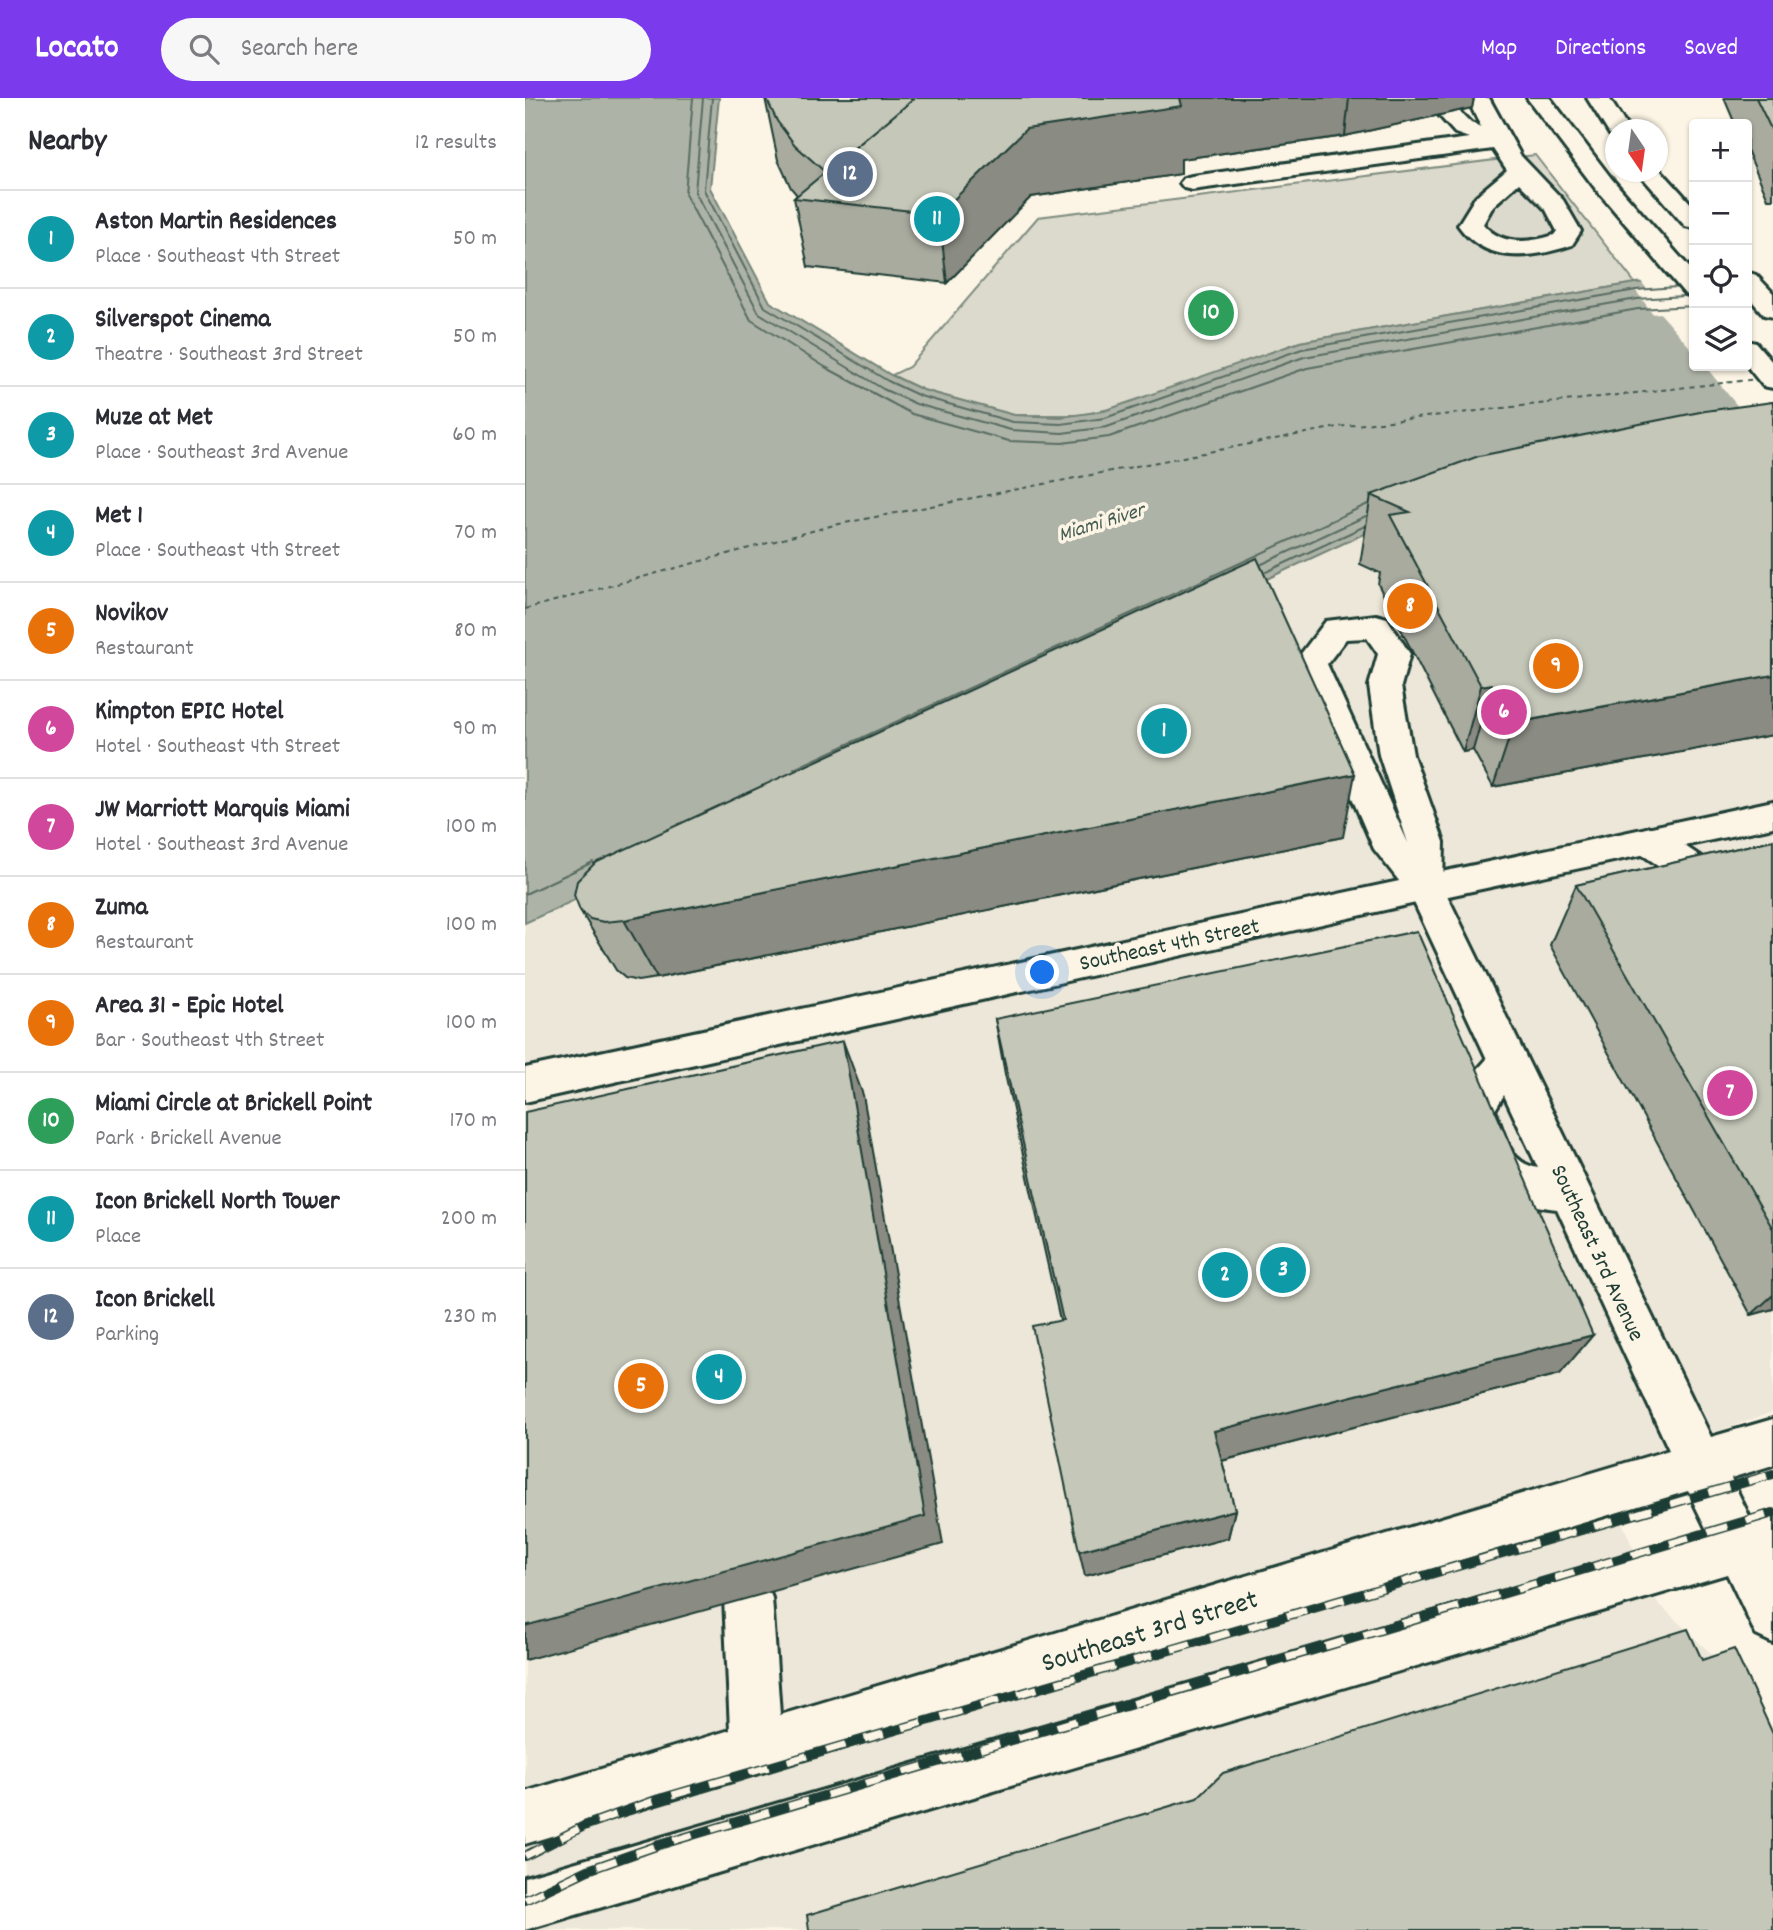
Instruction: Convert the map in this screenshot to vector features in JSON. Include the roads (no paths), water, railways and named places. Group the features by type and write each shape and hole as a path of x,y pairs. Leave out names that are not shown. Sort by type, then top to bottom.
{"street":[{"path":"1478,98 1499,141 1521,171"},
{"path":"1538,98 1603,183 1689,283"},
{"path":"1598,98 1611,119"},
{"path":"1448,113 1463,128 1499,141"},
{"path":"1307,141 1325,165"},
{"path":"1192,183 1499,141"},
{"path":"1659,182 1689,215"},
{"path":"1752,286 1773,309"},
{"path":"1752,355 1773,380"},
{"path":"1376,626 1394,654 1385,685 1396,755 1426,842 1425,887 1392,849 1310,663 1336,629 1376,626"},
{"name":"Southeast 4th Street","path":"525,1085 1425,887 1773,814"},
{"path":"1650,841 1738,901"},
{"name":"Southeast 3rd Avenue","path":"1425,887 1699,1463 1756,1542 1773,1618"},
{"path":"1509,1062 1483,1091 1475,1110 1497,1168 1504,1176 1524,1185 1570,1191"},
{"name":"Southeast 3rd Street","path":"525,1818 1773,1442"},
{"path":"525,1904 1756,1542"},
{"path":"748,1598 757,1748"}],"water":[{"name":"Miami River","path":"525,98 719,98 710,188 770,302 891,375 923,390 1014,415 1061,417 1104,411 1300,342 1635,283 1689,279 1689,371 1748,371 1773,462 1383,525 525,923"}],"railway":[{"path":"525,1856 584,1826 656,1800 1773,1474"},
{"path":"525,1900 588,1870 659,1845 1773,1513"}],"place":[{"name":"Icon Brickell","path":"850,174"},
{"name":"Icon Brickell North Tower","path":"937,219"},
{"name":"Miami Circle at Brickell Point","path":"1211,313"},
{"name":"Zuma","path":"1410,606"},
{"name":"Area 31 - Epic Hotel","path":"1556,666"},
{"name":"Kimpton EPIC Hotel","path":"1504,712"},
{"name":"Aston Martin Residences","path":"1164,731"},
{"name":"JW Marriott Marquis Miami","path":"1730,1093"},
{"name":"Muze at Met","path":"1283,1270"},
{"name":"Silverspot Cinema","path":"1225,1275"},
{"name":"Met 1","path":"719,1377"},
{"name":"Novikov","path":"641,1386"}]}
